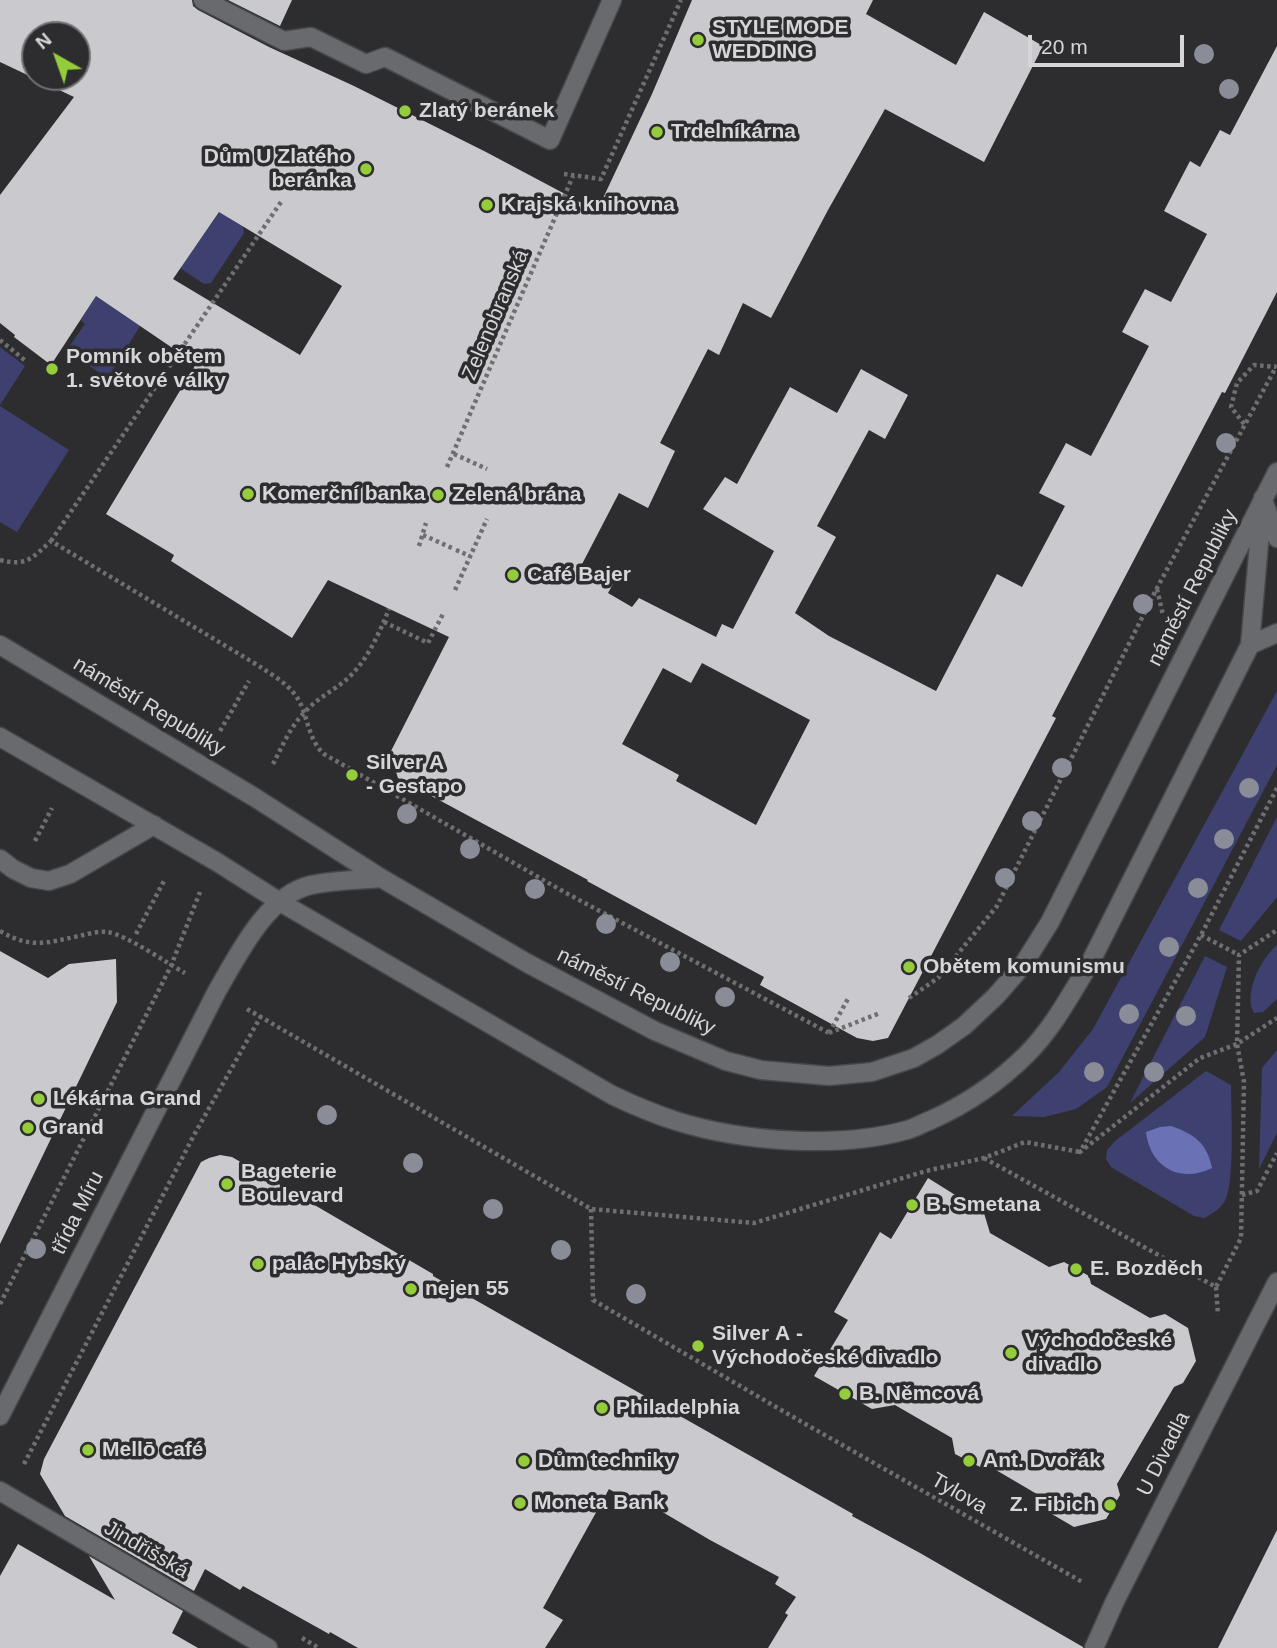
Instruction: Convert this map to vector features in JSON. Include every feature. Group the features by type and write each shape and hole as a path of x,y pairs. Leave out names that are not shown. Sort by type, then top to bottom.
{"street":[{"path":"203,0 284,41 311,37 366,64 385,57 550,141 612,0"},
{"path":"1277,472 1270,502 1277,538"},
{"name":"náměstí Republiky","path":"0,737 217,862 280,902 584,1080 644,1110 703,1128 743,1135 834,1142 869,1138 909,1130 975,1098 1029,1052 1052,1023 1090,962 1250,645 1270,502"},
{"name":"náměstí Republiky","path":"0,645 254,797 381,878 645,1026 726,1061 761,1070 830,1076 872,1072 914,1058 964,1026 996,996 1023,965 1050,922 1270,502"},
{"path":"1250,645 1277,633"},
{"path":"0,859 13,869 49,881 70,874 154,825"},
{"name":"třída Míru","path":"0,1416 217,991 242,948 261,922 296,890 335,881 381,878"},
{"name":"U Divadla","path":"1094,1648 1115,1601 1277,1282"},
{"name":"Jindřišská","path":"4,1493 268,1648"}],"path":[{"path":"550,141 573,176 601,179 681,0"},
{"name":"Zelenobranská","path":"447,467 573,176"},
{"path":"0,560 29,561 51,541 282,202"},
{"path":"0,340 27,362"},
{"path":"909,998 938,978 997,906 1157,588 1276,366 1254,365 1234,381 1231,407 1244,424"},
{"path":"454,454 487,470"},
{"path":"455,590 487,519"},
{"path":"419,546 426,523"},
{"path":"423,535 470,556"},
{"path":"51,541 259,666 290,690 304,712 317,748 324,754 566,893 829,1034"},
{"path":"273,764 294,724 304,712 349,676 365,657 389,609"},
{"path":"384,622 428,643 444,612"},
{"path":"220,731 249,681"},
{"path":"1080,1152 1201,935 1277,788"},
{"path":"136,934 165,879"},
{"path":"0,1304 171,965 200,890 205,884"},
{"path":"1239,955 1277,930"},
{"path":"0,931 28,943 44,943 106,932 132,943"},
{"path":"1201,935 1239,955"},
{"path":"984,1158 1216,1287 1241,1238 1244,1082 1237,1044 1239,955"},
{"path":"829,1034 849,997"},
{"path":"829,1034 880,1013"},
{"path":"4,1493 194,1135 261,1016 592,1209 754,1223 926,1171 984,1158 1025,1142 1080,1152 1200,1058 1237,1044 1277,1018"},
{"path":"1241,1195 1257,1191 1277,1153"},
{"name":"Tylova","path":"592,1209 593,1300 1115,1601"}],"shaded area":[{"path":"221,210 242,223 244,233 211,283 204,284 180,268"},
{"path":"96,296 140,326 108,378 66,351 85,324 81,320"},
{"path":"0,347 25,366 0,405"},
{"path":"0,406 69,450 17,532 0,522"},
{"path":"1277,691 1277,765 1107,1087 1076,1109 1044,1117 1012,1116 1059,1072 1093,1029"},
{"path":"1277,817 1277,897 1241,941 1219,930"},
{"path":"1277,945 1277,999 1263,1012 1254,1013 1251,996 1255,977 1265,958"},
{"path":"1205,956 1227,967 1205,1037 1130,1103"},
{"path":"1277,1050 1277,1133 1259,1169 1262,1068"},
{"path":"1206,1071 1231,1085 1232,1145 1230,1178 1225,1201 1216,1211 1204,1218 1194,1216 1111,1167 1106,1159 1107,1150 1114,1142"},
{"path":"1171,1126 1186,1132 1203,1146 1212,1168 1189,1174 1178,1173 1160,1163 1149,1144 1146,1132"}],"building":[{"path":"0,0 192,0 193,6 198,10 269,47 486,152 597,211 652,94 692,0 873,0 866,14 956,65 984,12 1043,46 984,162 885,109 771,318 743,303 719,355 708,349 660,443 675,451 648,508 619,493 580,568 613,584 608,593 632,607 639,598 716,637 722,624 733,629 774,551 703,509 725,477 737,484 790,387 837,413 861,369 908,395 885,439 869,430 817,526 836,537 795,613 829,636 936,691 997,574 1022,587 1065,506 1039,493 1066,443 1091,456 1149,346 1122,332 1145,289 1171,302 1207,234 1164,211 1190,161 1200,167 1220,130 1230,135 1277,46 1277,292 1052,716 1056,718 888,1038 873,1041 857,1038 760,985 764,977 398,778 390,753 449,637 328,580 292,638 171,561 174,555 106,514 196,364 96,296 51,365 0,323 0,195 74,97 61,91 91,91 91,21 21,21 21,72 0,62","holes":["219,212 342,286 300,355 173,279","702,663 810,720 756,825 676,781 679,775 622,744 663,668 691,683"]},
{"path":"228,0 292,0 280,26"},
{"name":"Grand","path":"0,951 48,978 69,964 116,959 117,1002 0,1244"},
{"path":"220,1155 232,1157 433,1276 1083,1648 768,1648 796,1597 775,1584 779,1577 637,1497 633,1503 609,1489 543,1608 563,1620 545,1648 358,1648 243,1586 240,1590 205,1569 194,1591 65,1516 40,1474 44,1459 201,1162"},
{"name":"Východočeské divadlo","path":"928,1178 984,1213 990,1233 1049,1267 1064,1262 1089,1276 1091,1284 1150,1318 1165,1314 1188,1328 1196,1361 1183,1383 1174,1387 1117,1484 1120,1495 1106,1519 1074,1527 1050,1513 1047,1500 984,1463 982,1468 955,1454 952,1438 895,1405 872,1409 814,1376 848,1320 834,1312 880,1232 891,1239"},
{"path":"1277,1530 1277,1648 1218,1648"},
{"path":"18,1544 115,1600 89,1556 183,1611 172,1633 198,1648 0,1648 0,1576"}],"place":[{"name":"STYLE MODE WEDDING","path":"698,40"},
{"name":"Zlatý beránek","path":"405,111"},
{"name":"Trdelníkárna","path":"657,132"},
{"name":"Dům U Zlatého beránka","path":"366,169"},
{"name":"Krajská knihovna","path":"487,205"},
{"name":"Pomník obětem 1. světové války","path":"52,369"},
{"name":"Komerční banka","path":"248,494"},
{"name":"Zelená brána","path":"438,495"},
{"name":"Café Bajer","path":"513,575"},
{"name":"Silver A - Gestapo","path":"352,775"},
{"name":"Obětem komunismu","path":"909,967"},
{"name":"Lékárna Grand","path":"39,1099"},
{"name":"Grand","path":"28,1128"},
{"name":"Bageterie Boulevard","path":"227,1184"},
{"name":"B. Smetana","path":"912,1205"},
{"name":"palác Hybský","path":"258,1264"},
{"name":"E. Bozděch","path":"1076,1269"},
{"name":"nejen 55","path":"411,1289"},
{"name":"Silver A - Východočeské divadlo","path":"698,1346"},
{"name":"Východočeské divadlo","path":"1011,1353"},
{"name":"B. Němcová","path":"845,1394"},
{"name":"Philadelphia","path":"602,1408"},
{"name":"Mellō café","path":"88,1450"},
{"name":"Dům techniky","path":"524,1461"},
{"name":"Ant. Dvořák","path":"969,1461"},
{"name":"Moneta Bank","path":"520,1503"},
{"name":"Z. Fibich","path":"1110,1505"}]}
